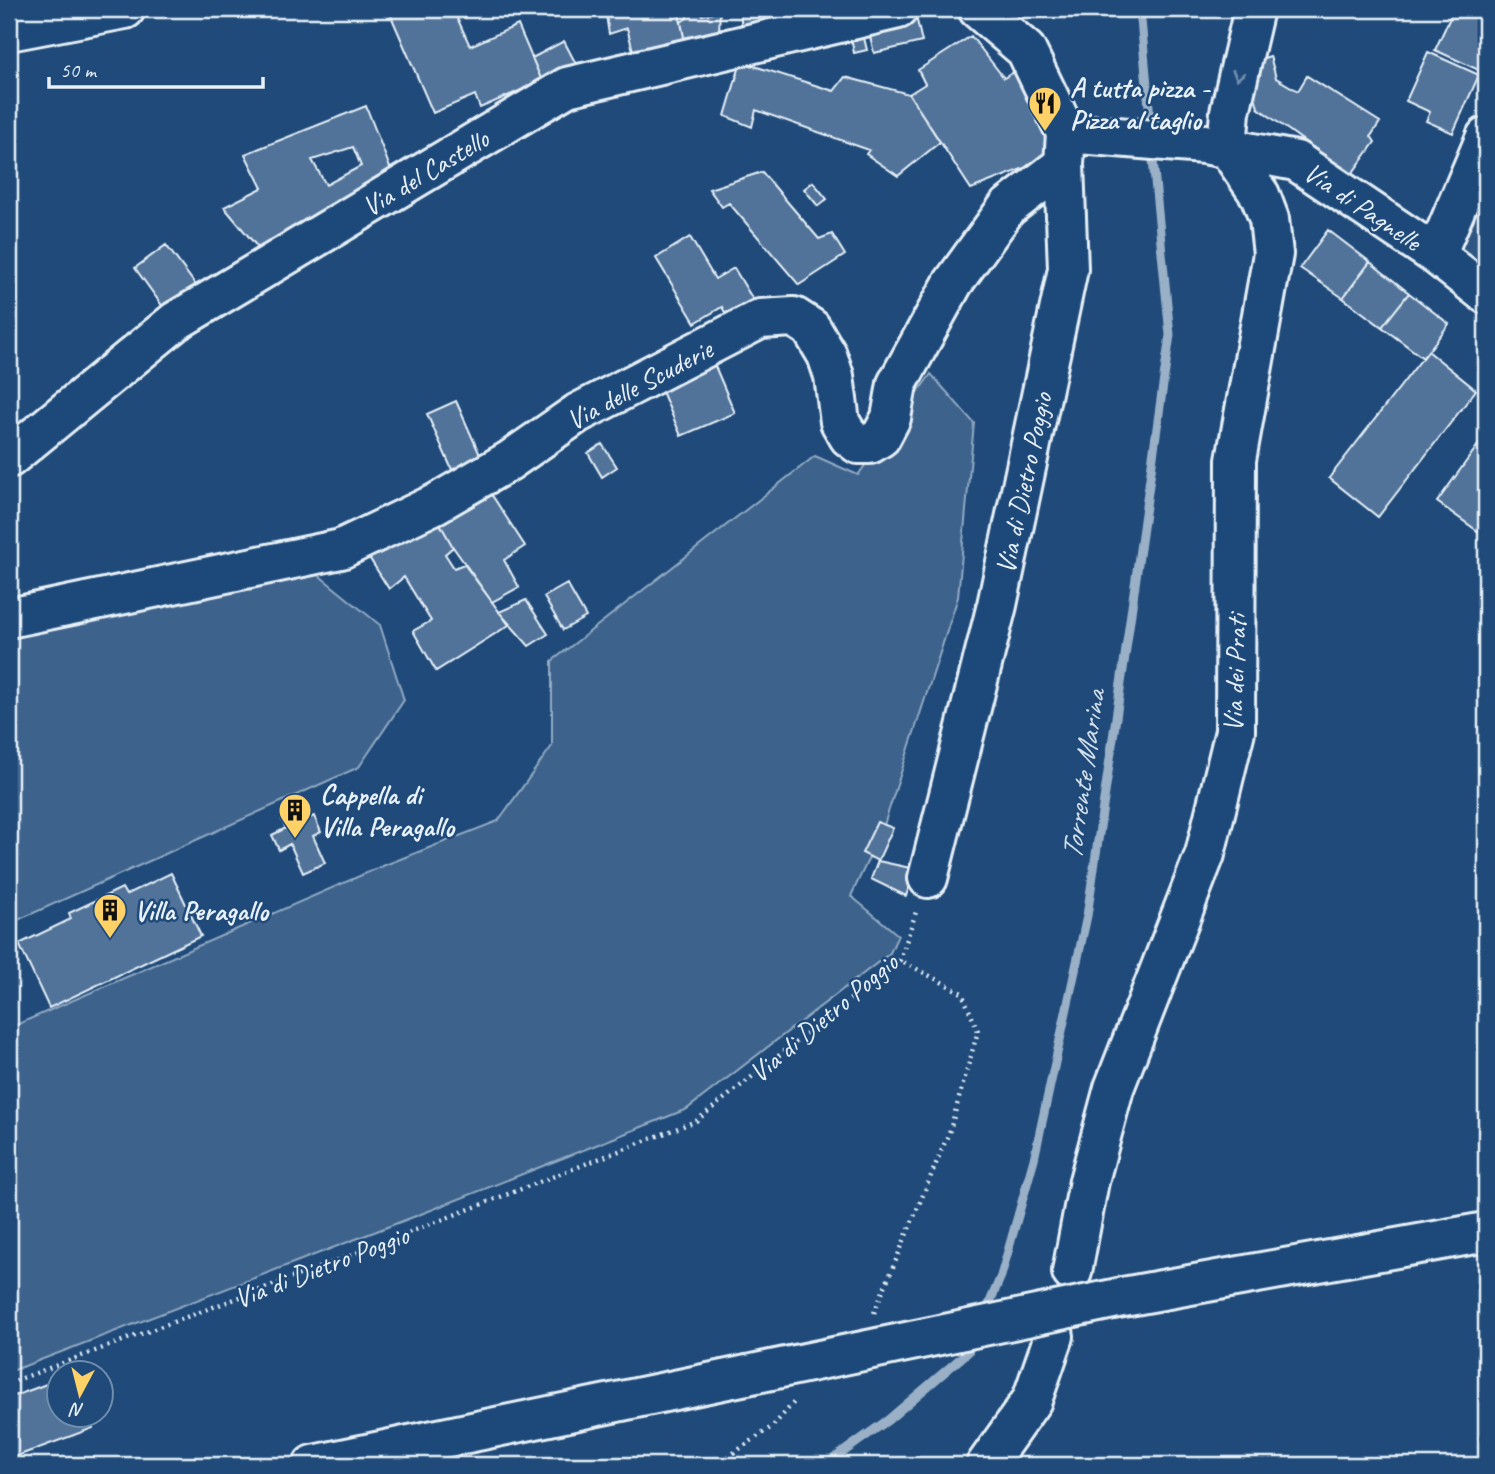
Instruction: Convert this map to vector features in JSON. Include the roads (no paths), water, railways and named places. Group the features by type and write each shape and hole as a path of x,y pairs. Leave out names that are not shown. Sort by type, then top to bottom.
{"street":[{"path":"9,31 125,9"},
{"name":"Via del Castello","path":"9,458 176,321 567,87 898,9"},
{"path":"978,9 1026,50 1074,144"},
{"path":"1215,145 1230,112 1254,9"},
{"path":"1436,255 1486,137"},
{"name":"Via di Pagnelle","path":"1074,144 1215,145 1296,161 1436,255 1486,294"},
{"name":"Via delle Scuderie","path":"9,618 341,548 435,504 509,461 578,413 760,319 794,317 811,328 827,355 835,376 840,422 849,437 858,444 870,444 881,437 891,418 897,384 953,283 1007,208 1074,144"},
{"name":"Via di Dietro Poggio","path":"928,878 1003,578 1068,270 1074,144"},
{"name":"Via dei Prati","path":"1072,1272 1089,1181 1114,1087 1205,854 1235,731 1236,460 1273,254 1269,219 1260,195 1215,145"},
{"path":"313,1465 1123,1297 1486,1232"},
{"path":"986,1465 1032,1400 1054,1336"}],"waterway":[{"name":"Torrente Marina","path":"1140,9 1151,129"},
{"name":"Torrente Marina","path":"984,1316 1001,1276 1034,1159 1087,916 1125,656 1170,335 1152,150"},
{"name":"Torrente Marina","path":"825,1465 888,1420 968,1352 974,1339"}],"place":[{"name":"A tutta pizza - Pizza al taglio","path":"1045,133"},
{"name":"Cappella di Villa Peragallo","path":"295,840"},
{"name":"Villa Peragallo","path":"110,940"}]}
